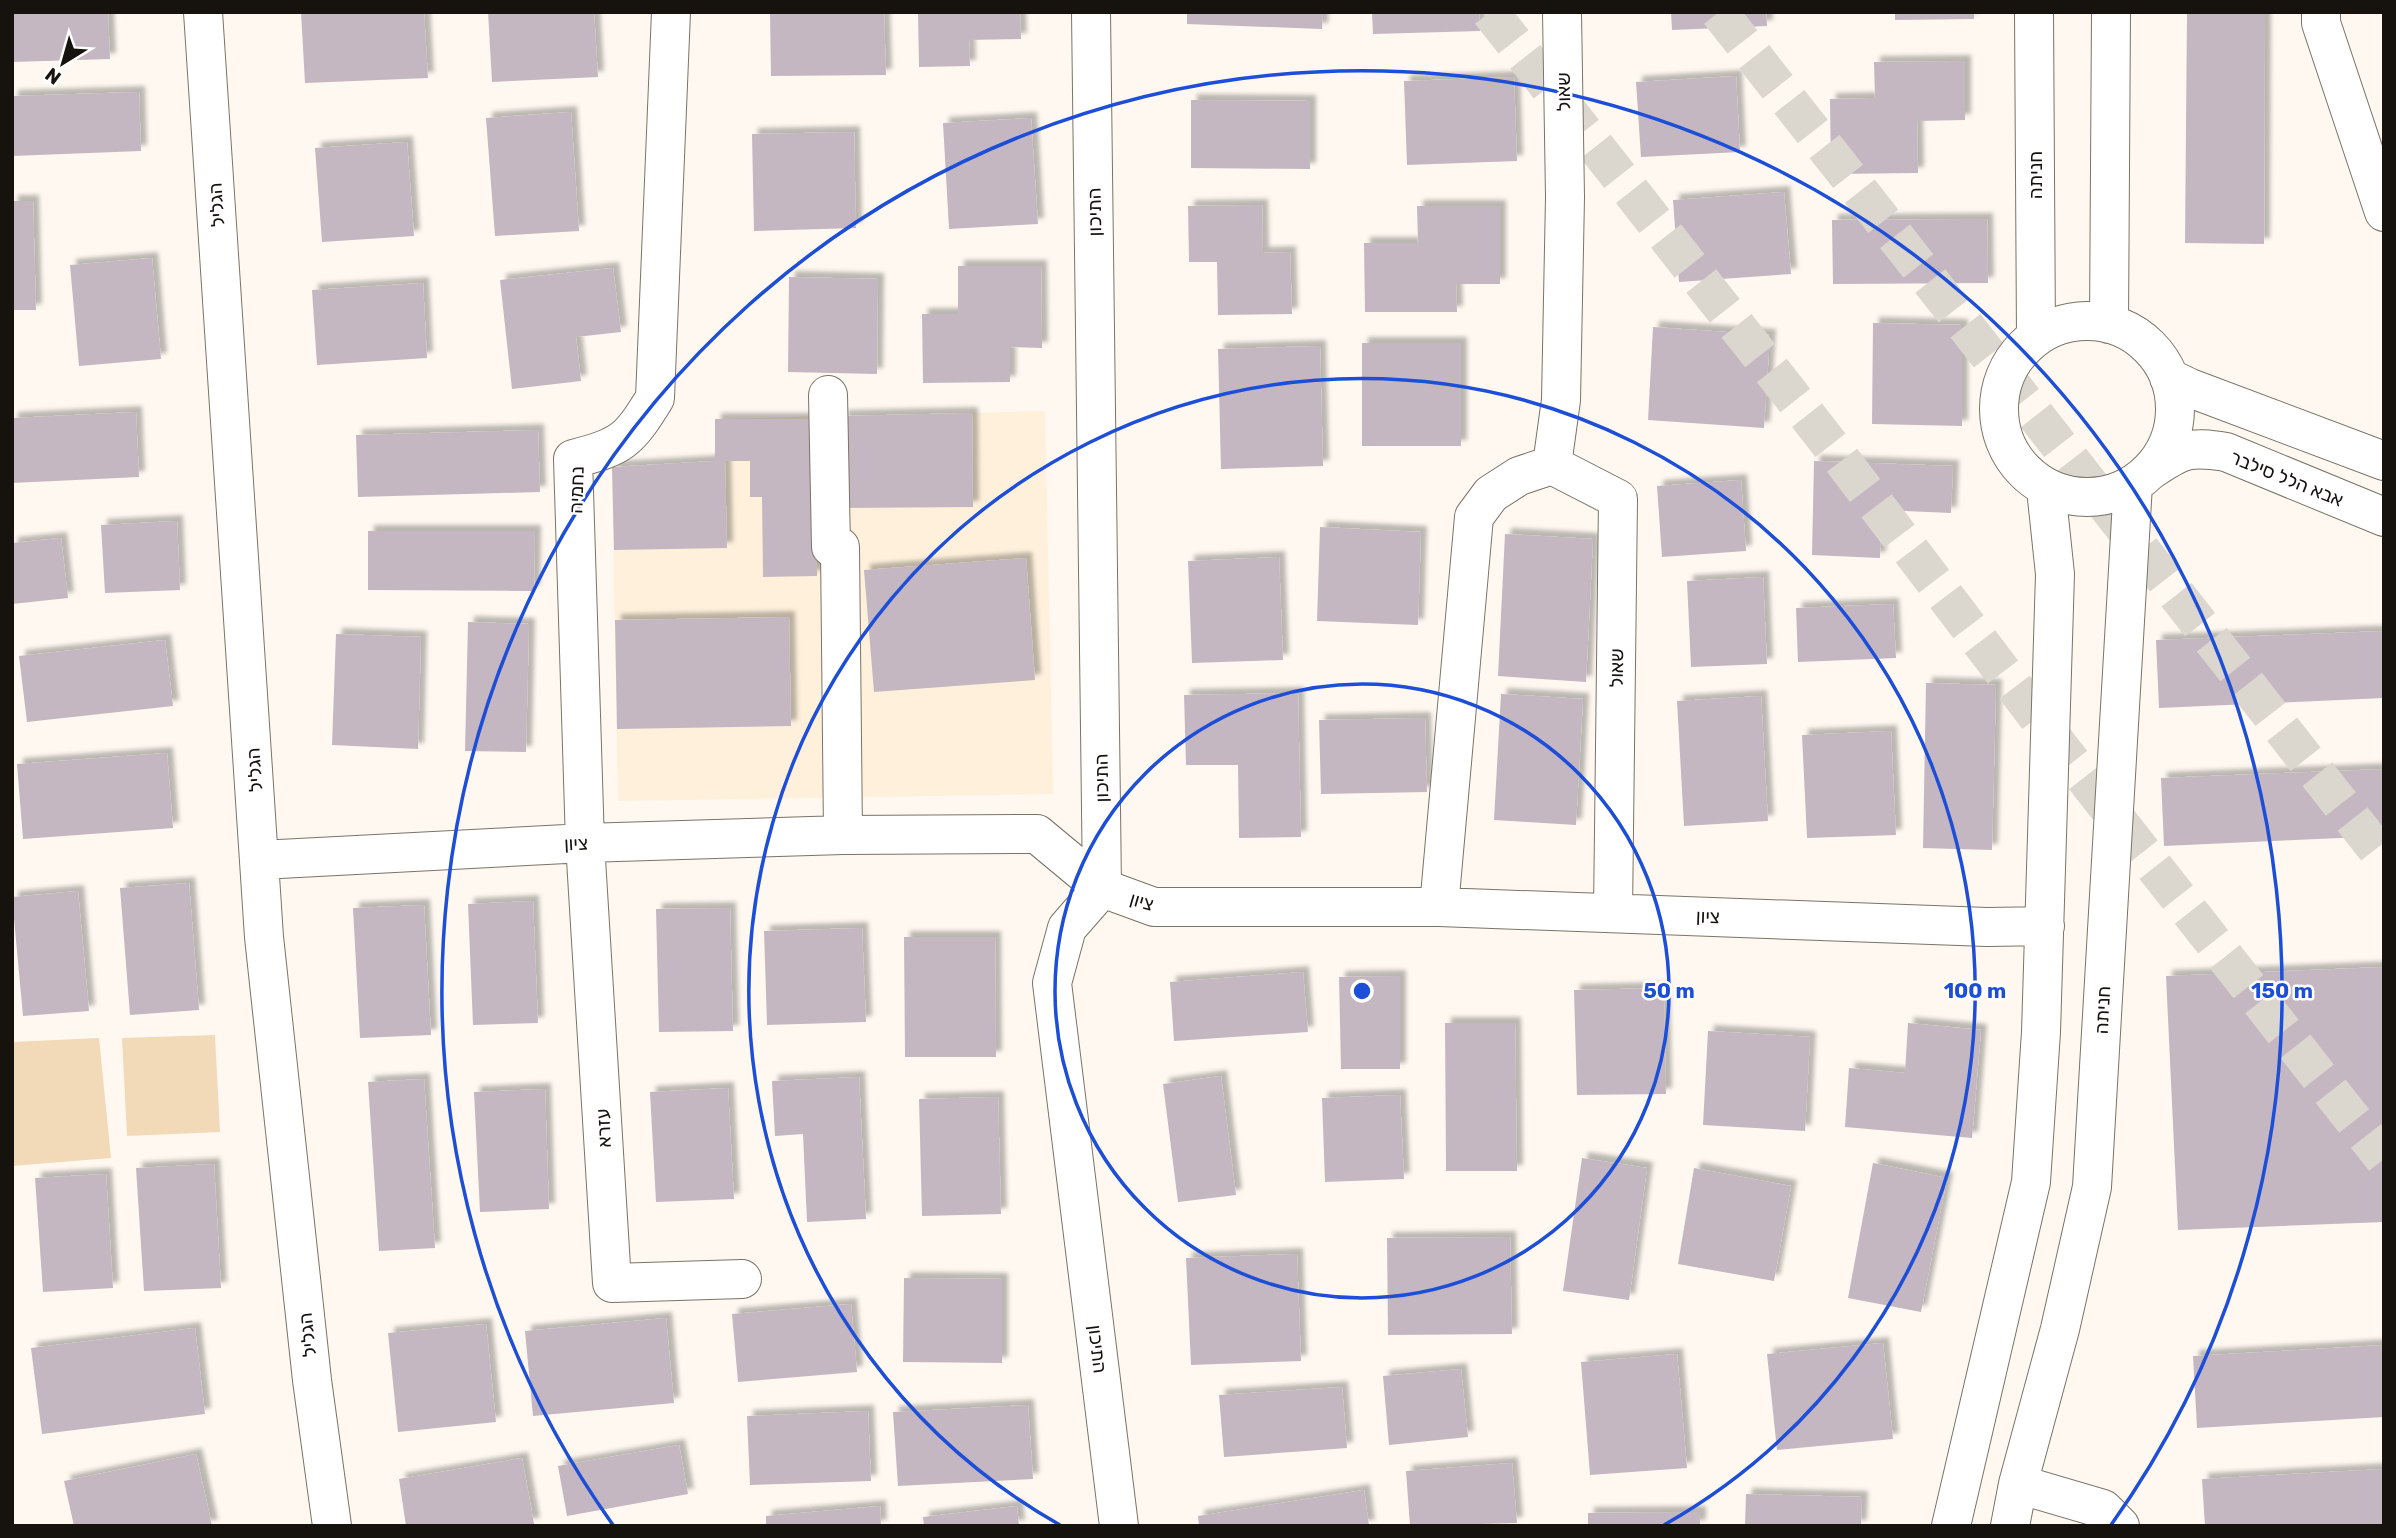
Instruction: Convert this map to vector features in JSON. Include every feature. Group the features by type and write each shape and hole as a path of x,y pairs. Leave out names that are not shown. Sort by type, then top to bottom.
{"street":[{"name":"הגליל","path":"203,12 264,937 312,1380 331,1526"},
{"name":"נחמיה","path":"585,843 573,459 610,449 634,431 655,398 671,12"},
{"name":"התיכון","path":"1091,12 1102,888 1067,928 1052,983 1119,1526"},
{"name":"שאול","path":"1562,12 1565,197 1561,400 1552,465 1618,499 1613,913"},
{"name":"חניתה","path":"2034,12 2036,337"},
{"path":"2109,324 2111,12"},
{"path":"2320,12 2321,23 2384,212"},
{"path":"2084,321 2109,324 2143,342 2158,358 2169,377 2175,402 2173,427 2165,450 2142,477 2110,495 2085,497 2046,489 2017,463 2003,438 1998,410 2003,382 2016,357 2036,337 2059,326 2084,321"},
{"path":"2169,377 2190,388 2384,461"},
{"path":"828,395 831,547 840,547 843,835"},
{"name":"אבא הלל סילבר","path":"2142,477 2176,453 2198,448 2226,453 2381,515"},
{"path":"1439,907 1474,517 1491,494 1519,476 1552,465"},
{"path":"2381,515 2384,476"},
{"name":"חניתה","path":"2010,1526 2018,1484 2060,1329 2092,1187 2142,477"},
{"path":"1951,1526 2031,1182 2041,1032 2055,573 2046,489"},
{"name":"ציון","path":"260,860 585,843 843,835 1037,834 1102,888 1154,907 1439,907 1987,927 2045,926"},
{"name":"עזרא","path":"585,843 612,1283 742,1279"},
{"path":"2018,1484 2103,1510 2120,1526"}],"shaded area":[{"path":"1045,411 1053,794 618,801 612,467 715,461 715,419"},
{"path":"215,1035 220,1132 127,1136 122,1038"},
{"path":"99,1038 111,1158 12,1166 12,1042"}],"building":[{"path":"12,12 108,12 110,59 12,62"},
{"path":"301,12 424,12 428,78 305,83"},
{"path":"488,12 594,12 598,77 492,82"},
{"path":"770,12 884,12 886,75 771,76"},
{"path":"918,12 1020,12 1021,39 969,40 970,66 919,67"},
{"path":"1187,12 1323,12 1322,29 1187,24"},
{"path":"1372,12 1479,12 1480,31 1373,34"},
{"path":"1671,12 1766,12 1767,26 1672,30"},
{"path":"1895,12 1974,12 1974,19 1895,20"},
{"path":"2187,12 2265,12 2264,244 2185,243"},
{"path":"1965,61 1965,120 1917,121 1918,173 1831,174 1830,99 1875,98 1874,62"},
{"path":"1736,76 1740,152 1641,157 1636,82"},
{"path":"1514,77 1517,161 1407,165 1404,81"},
{"path":"139,92 141,151 12,156 12,96"},
{"path":"1191,100 1310,101 1310,169 1191,168"},
{"path":"571,112 579,231 495,236 486,118"},
{"path":"1031,118 1038,224 949,229 943,123"},
{"path":"854,132 856,228 754,231 752,134"},
{"path":"407,142 414,236 322,242 315,148"},
{"path":"1784,192 1791,274 1679,282 1673,200"},
{"path":"12,201 33,201 36,310 12,310"},
{"path":"1262,205 1263,253 1290,252 1292,314 1218,315 1217,262 1189,262 1188,206"},
{"path":"1417,206 1500,206 1500,284 1456,284 1457,312 1365,312 1364,243 1418,243"},
{"path":"1987,219 1988,283 1833,284 1832,220"},
{"path":"152,258 161,359 79,366 70,265"},
{"path":"958,266 1041,266 1042,348 1010,347 1010,382 923,383 922,314 958,314"},
{"path":"613,268 621,332 576,337 581,381 512,389 500,280"},
{"path":"789,277 878,279 877,374 788,372"},
{"path":"423,283 427,358 317,365 312,290"},
{"path":"1873,323 1962,325 1962,426 1872,424"},
{"path":"1653,327 1770,335 1764,428 1648,420"},
{"path":"1362,343 1461,343 1461,446 1362,446"},
{"path":"1320,346 1323,466 1221,469 1218,349"},
{"path":"136,412 139,477 12,483 12,418"},
{"path":"972,413 973,507 843,508 842,416"},
{"path":"715,419 815,419 817,576 763,577 762,497 750,497 750,461 725,461 727,548 614,550 612,467 715,461"},
{"path":"538,430 540,492 358,497 356,435"},
{"path":"1814,461 1953,466 1951,513 1882,510 1880,558 1812,555"},
{"path":"1741,480 1746,551 1662,557 1657,486"},
{"path":"177,521 180,590 105,593 101,525"},
{"path":"1320,527 1421,532 1418,625 1317,621"},
{"path":"368,531 535,531 534,591 368,590"},
{"path":"1505,534 1593,539 1586,682 1498,676"},
{"path":"61,538 68,598 12,604 12,543"},
{"path":"1279,557 1283,660 1192,663 1188,561"},
{"path":"1026,558 1035,680 874,692 864,570"},
{"path":"1763,577 1767,664 1691,667 1687,581"},
{"path":"1893,604 1896,658 1798,662 1796,608"},
{"path":"789,617 791,726 617,729 615,620"},
{"path":"468,622 529,624 526,752 465,751"},
{"path":"2384,631 2384,698 2159,708 2156,640"},
{"path":"336,634 421,637 418,749 332,745"},
{"path":"165,640 173,706 27,722 19,656"},
{"path":"1926,683 1996,685 1992,850 1923,848"},
{"path":"1298,693 1301,837 1239,838 1238,765 1186,765 1184,695"},
{"path":"1501,694 1583,699 1576,825 1494,820"},
{"path":"1761,696 1768,821 1684,826 1677,701"},
{"path":"1425,718 1427,792 1321,794 1319,720"},
{"path":"1891,731 1896,835 1807,838 1802,735"},
{"path":"167,753 173,828 23,839 17,764"},
{"path":"2384,769 2384,836 2164,846 2161,778"},
{"path":"189,883 199,1010 130,1015 120,888"},
{"path":"78,891 89,1011 23,1016 12,897"},
{"path":"533,901 538,1023 473,1025 468,904"},
{"path":"424,905 431,1035 360,1038 353,908"},
{"path":"730,908 733,1031 659,1032 656,909"},
{"path":"862,928 866,1022 767,1025 764,931"},
{"path":"904,937 995,937 996,1057 905,1057"},
{"path":"2384,967 2384,1222 2178,1230 2166,976"},
{"path":"1303,972 1308,1032 1174,1041 1170,982"},
{"path":"1400,976 1400,1069 1341,1069 1339,977"},
{"path":"1664,988 1666,1094 1577,1095 1574,990"},
{"path":"1445,1023 1515,1023 1517,1171 1446,1171"},
{"path":"1908,1023 1981,1030 1972,1138 1845,1127 1849,1068 1905,1073"},
{"path":"1708,1031 1810,1037 1805,1131 1703,1125"},
{"path":"1221,1076 1236,1195 1178,1202 1163,1084"},
{"path":"859,1077 866,1219 807,1222 803,1134 775,1136 772,1081"},
{"path":"424,1079 435,1248 379,1251 368,1082"},
{"path":"728,1088 734,1199 656,1202 650,1092"},
{"path":"545,1089 549,1209 480,1212 474,1092"},
{"path":"1400,1095 1404,1179 1325,1182 1322,1098"},
{"path":"998,1097 1001,1214 922,1216 919,1099"},
{"path":"1582,1158 1647,1168 1629,1300 1563,1291"},
{"path":"1873,1163 1947,1178 1921,1312 1848,1298"},
{"path":"214,1164 221,1288 144,1291 136,1168"},
{"path":"1694,1168 1791,1186 1774,1281 1678,1264"},
{"path":"106,1174 113,1288 43,1292 35,1178"},
{"path":"1510,1237 1512,1334 1388,1335 1387,1238"},
{"path":"1297,1254 1301,1361 1191,1365 1186,1258"},
{"path":"904,1278 1002,1279 1002,1363 903,1362"},
{"path":"851,1304 857,1372 738,1382 732,1314"},
{"path":"666,1318 674,1403 533,1416 525,1331"},
{"path":"486,1324 496,1422 398,1432 388,1333"},
{"path":"195,1328 205,1414 42,1434 31,1348"},
{"path":"1883,1343 1893,1439 1777,1450 1767,1354"},
{"path":"2384,1345 2384,1417 2197,1428 2193,1356"},
{"path":"1677,1354 1687,1468 1590,1475 1581,1362"},
{"path":"1461,1369 1468,1437 1389,1445 1383,1376"},
{"path":"1342,1387 1347,1448 1224,1457 1219,1395"},
{"path":"1028,1405 1033,1479 898,1486 893,1412"},
{"path":"868,1411 871,1481 750,1485 747,1416"},
{"path":"679,1445 688,1494 567,1516 558,1466"},
{"path":"196,1454 212,1526 74,1526 64,1481"},
{"path":"522,1458 534,1524 406,1526 399,1479"},
{"path":"1512,1463 1517,1523 1410,1526 1406,1471"},
{"path":"2384,1469 2384,1526 2205,1526 2202,1479"},
{"path":"1364,1490 1369,1526 1199,1526 1198,1516"},
{"path":"1746,1494 1862,1497 1861,1526 1745,1526"},
{"path":"880,1506 881,1526 766,1526 766,1516"},
{"path":"1017,1506 1019,1526 924,1526 923,1517"},
{"path":"1700,1512 1700,1526 1588,1526 1588,1513"}],"tunnel":[{"path":"1490,12 1835,451 2060,747 2384,1159"},
{"path":"1719,12 2384,859"}]}
